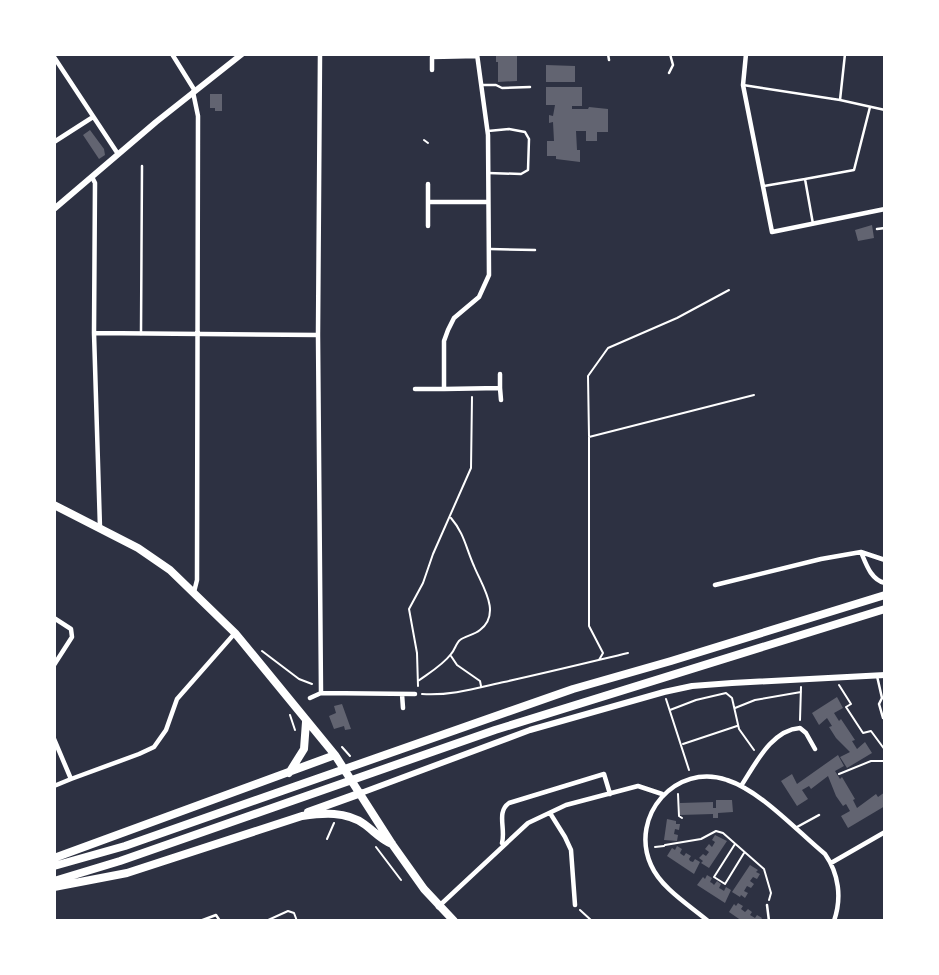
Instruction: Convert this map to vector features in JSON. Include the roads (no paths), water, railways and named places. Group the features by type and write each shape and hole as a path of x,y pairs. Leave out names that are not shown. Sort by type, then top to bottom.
{"highway":[{"path":"54,505 138,548 170,570 235,633 335,755 392,844 438,906 454,921"},
{"path":"54,866 125,846 573,689 885,595"},
{"path":"54,881 120,861 578,702 885,609"},
{"path":"289,773 304,749 306,720"},
{"path":"54,858 335,755"},
{"path":"302,816 315,808 361,793"},
{"path":"54,887 127,873 302,816 317,814 351,817 380,839 392,844"}],"street":[{"path":"172,54 194,91 198,116 197,580 194,593"},
{"path":"54,209 194,91 243,54"},
{"path":"320,54 318,335 321,693"},
{"path":"746,54 743,85 772,232 885,209"},
{"path":"432,70 432,55 477,55 488,131 489,275 479,297 454,318 448,330 444,341 444,389"},
{"path":"54,57 118,154"},
{"path":"54,142 93,117"},
{"path":"92,176 95,183 94,333 100,529"},
{"path":"428,184 428,226"},
{"path":"428,202 488,202"},
{"path":"94,333 318,335"},
{"path":"500,374 501,400"},
{"path":"415,389 500,388"},
{"path":"861,552 874,577 885,583"},
{"path":"715,585 861,552 885,560"},
{"path":"54,618 71,629 72,637 59,662 54,665"},
{"path":"54,786 154,747 166,730 177,699 235,633"},
{"path":"361,793 530,730 664,692 705,685 881,676"},
{"path":"310,698 321,693 415,694"},
{"path":"402,694 403,708"},
{"path":"741,786 769,744 787,731 800,728 815,749"},
{"path":"54,738 71,779"},
{"path":"501,845 504,837 502,813 504,806 509,803 604,774 610,794"},
{"path":"708,921 655,873 647,848 646,827 650,814 663,794 672,786 704,776 724,779 741,786 825,854 831,863 839,890 835,921"},
{"path":"438,906 501,845 528,823 566,805 638,786 663,794"},
{"path":"550,813 571,850 575,905"},
{"path":"831,863 885,832"}],"lane":[{"path":"608,54 609,61"},
{"path":"669,73 672,69 670,54"},
{"path":"840,100 845,54"},
{"path":"482,85 530,87"},
{"path":"743,85 885,110"},
{"path":"764,186 854,170 870,107"},
{"path":"488,131 525,132 530,139 526,172 488,173"},
{"path":"141,334 142,166"},
{"path":"805,179 813,224"},
{"path":"877,229 885,228"},
{"path":"489,249 536,250"},
{"path":"881,676 883,697 879,704 883,718"},
{"path":"794,828 818,815"},
{"path":"767,905 769,921"},
{"path":"200,921 216,915 220,921"}]}
